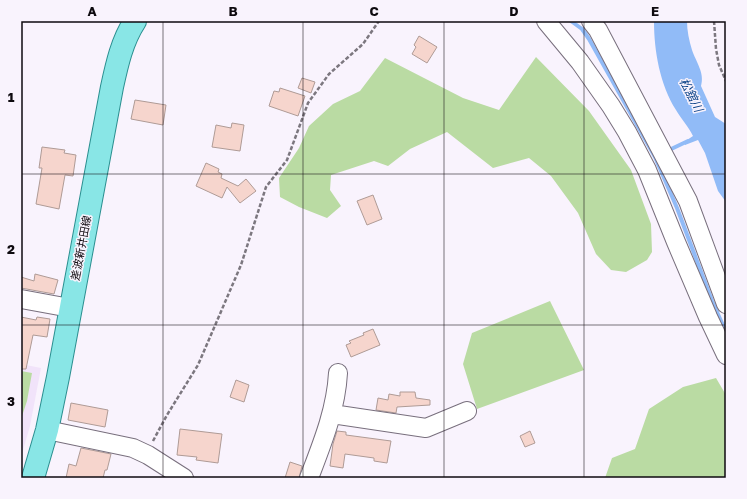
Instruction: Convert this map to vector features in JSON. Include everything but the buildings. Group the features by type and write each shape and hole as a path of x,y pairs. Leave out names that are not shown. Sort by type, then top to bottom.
{"main road":[{"name":"差波新井田線","path":"33,478 47,430 112,87 118,60 133,22"}],"street":[{"path":"546,21 580,62 612,106 627,132 647,170 684,263 726,355"},
{"path":"591,21 608,48 688,201 726,304"},
{"path":"21,299 70,308"},
{"path":"309,478 332,414 337,393 338,373"},
{"path":"332,414 426,428 467,411"},
{"path":"47,430 133,448 148,455 184,478"}],"path":[{"path":"148,455 155,436 198,365 241,265 266,187 287,160 308,103 329,74 363,44 379,21"},
{"path":"714,21 719,66 726,81"}],"shaded area":[{"path":"21,364 41,368 30,426 21,457"}],"green space":[{"path":"536,57 589,111 631,170 651,224 652,252 647,260 626,272 611,270 596,254 578,213 551,176 529,158 493,168 447,132 410,149 388,166 374,161 331,175 330,190 341,206 327,218 299,207 280,197 279,178 299,148 309,126 333,104 360,91 385,58 463,98 499,110"},
{"path":"550,301 584,370 477,409 463,364 472,333"},
{"path":"21,371 32,373 27,401 21,419"},
{"path":"716,378 726,395 726,478 605,478 612,458 635,449 649,409 683,387"}],"water":[{"name":"松舘川","path":"654,21 687,21 691,46 701,72 701,86 715,117 726,124 726,202 718,191 705,153 698,140 685,145 684,142 693,136 670,100 662,79 655,44"}],"waterway":[{"path":"571,21 582,29 589,39 655,157 658,156"},
{"path":"667,151 688,141"},
{"path":"655,157 677,208 712,301 726,332"}]}
